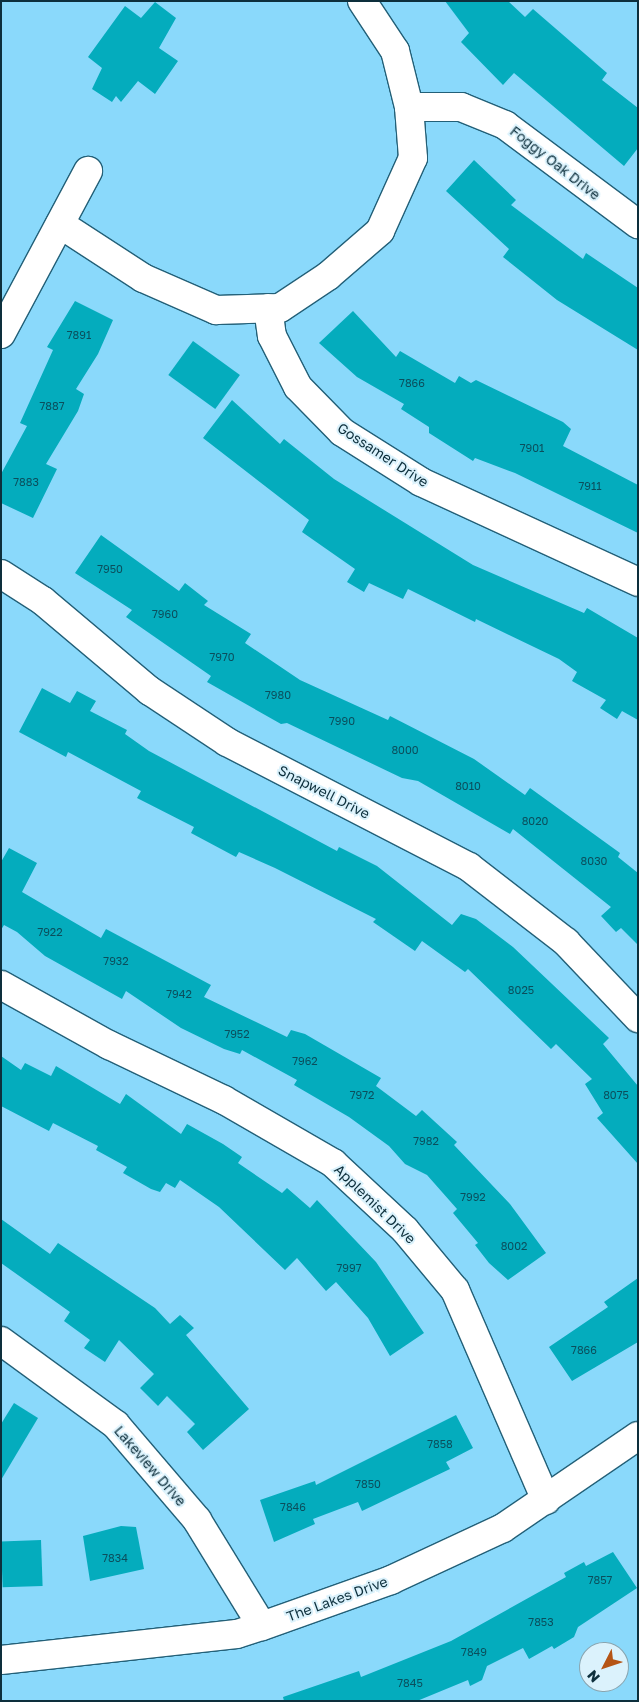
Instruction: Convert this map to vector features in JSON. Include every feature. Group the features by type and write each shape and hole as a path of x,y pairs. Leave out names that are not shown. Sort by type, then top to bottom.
{"street":[{"path":"60,224 143,278 216,310 280,308 328,276 380,231 413,158 409,106 395,51 362,1"},
{"name":"Foggy Oak Drive","path":"409,106 461,107 505,125 638,224"},
{"path":"1,334 88,171"},
{"name":"Gossamer Drive","path":"268,308 272,336 298,388 342,432 421,482 638,582"},
{"name":"Snapwell Drive","path":"1,574 43,601 150,691 227,742 469,867 566,942 638,1018"},
{"name":"Applemist Drive","path":"1,985 109,1045 224,1100 333,1163 405,1230 455,1290 546,1500"},
{"name":"Lakeview Drive","path":"1,1341 116,1425 197,1520 262,1626"},
{"name":"The Lakes Drive","path":"1,1660 228,1636 262,1626 391,1580 503,1528 638,1436"}],"building":[{"path":"445,1 508,1 525,17 533,9 607,73 602,80 638,108 638,148 624,166 514,73 503,85 461,42 469,33"},
{"path":"155,2 176,18 159,48 178,61 155,94 138,81 121,102 116,96 112,102 92,89 102,68 88,57 125,6 141,18"},
{"path":"474,160 516,200 511,205 583,259 586,253 638,288 638,350 557,300 503,257 509,249 446,191"},
{"path":"75,301 113,320 98,354 76,389 84,394 78,411 46,464 57,469 33,518 1,503 1,474 27,426 20,423 53,350 47,347"},
{"path":"353,311 396,357 400,351 455,383 459,376 471,383 476,380 563,422 571,429 563,446 638,485 638,533 515,473 475,458 473,461 429,433 429,427 401,409 404,404 357,377 319,343"},
{"path":"193,341 240,375 215,409 168,375"},
{"path":"232,400 280,444 284,439 334,479 473,565 584,613 587,608 638,638 638,720 622,711 617,719 600,708 606,700 572,681 577,672 559,659 476,619 475,622 408,589 403,599 369,583 364,592 347,582 355,569 302,532 309,520 203,438"},
{"path":"101,535 179,591 185,583 208,601 204,605 251,634 245,643 300,680 388,720 390,716 474,759 525,795 530,788 620,853 618,857 638,873 638,945 621,928 616,932 601,916 611,907 513,829 510,834 418,781 402,778 287,723 281,724 207,682 211,676 126,617 132,610 75,573"},
{"path":"42,688 70,703 77,691 96,701 90,711 127,730 125,734 149,751 337,851 339,847 377,866 452,925 461,914 476,919 513,947 609,1038 603,1044 638,1086 638,1164 597,1118 603,1113 585,1084 592,1079 556,1044 551,1049 468,969 465,972 422,941 415,951 373,922 376,919 275,868 239,852 236,857 191,833 194,827 137,798 141,791 68,752 66,757 19,732"},
{"path":"9,848 37,863 22,892 101,938 106,929 211,985 204,997 287,1037 291,1030 305,1034 381,1078 376,1086 416,1116 422,1110 457,1142 454,1145 510,1204 546,1253 508,1280 489,1263 475,1245 478,1243 453,1213 457,1209 427,1175 405,1164 389,1146 349,1117 294,1085 297,1080 242,1050 240,1054 224,1049 181,1028 126,991 122,999 45,956 17,932 4,925 1,930 1,862"},
{"path":"1,1056 21,1070 25,1063 51,1076 56,1066 120,1104 126,1094 181,1134 187,1124 223,1144 242,1157 238,1163 282,1193 287,1188 310,1208 317,1200 376,1262 424,1333 390,1356 368,1318 336,1282 326,1291 297,1258 285,1270 219,1207 180,1180 175,1188 166,1183 160,1192 151,1189 123,1173 127,1167 96,1150 98,1146 53,1123 49,1131 1,1106"},
{"path":"1,1219 50,1254 58,1243 155,1308 170,1324 180,1315 194,1328 186,1335 249,1409 203,1450 187,1432 195,1424 167,1396 158,1406 140,1388 154,1374 119,1340 105,1362 84,1348 90,1340 64,1321 70,1312 1,1263"},
{"path":"638,1278 638,1342 572,1381 549,1347 608,1307 604,1302"},
{"path":"14,1403 38,1418 1,1480 1,1424"},
{"path":"456,1415 473,1448 446,1462 450,1469 362,1511 358,1502 313,1519 315,1524 274,1542 260,1500 315,1481 316,1485"},
{"path":"121,1526 136,1527 144,1569 90,1581 83,1536"},
{"path":"41,1540 43,1586 3,1587 1,1541"},
{"path":"613,1552 637,1588 578,1627 574,1637 554,1649 552,1646 529,1659 523,1648 487,1666 482,1680 470,1686 468,1680 417,1701 284,1701 283,1697 359,1671 361,1677 451,1641 566,1577 564,1573 584,1562 586,1566"}]}
